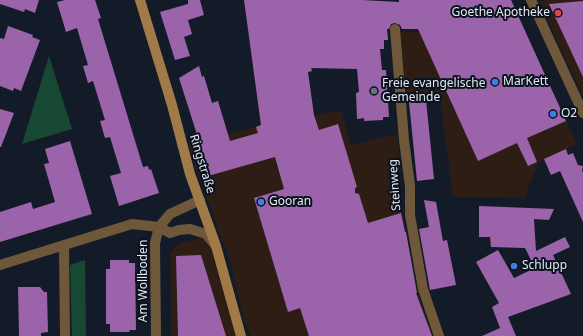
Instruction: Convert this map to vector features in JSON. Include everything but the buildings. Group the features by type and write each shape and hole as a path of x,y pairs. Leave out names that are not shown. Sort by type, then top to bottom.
{"main road":[{"name":"Ringstraße","path":"140,0 172,105 190,174 216,246 241,336"}],"street":[{"path":"531,0 583,113"},
{"name":"Steinweg","path":"395,29 404,140 410,186 410,215 423,289 439,336"},
{"path":"159,227 170,214 200,200"},
{"path":"0,265 132,224 159,227 170,233 190,229 206,234 216,246"},
{"name":"Am Wollboden","path":"156,336 155,243 159,227"},
{"path":"64,246 65,336"}],"shaded area":[{"name":"MarKett","path":"424,0 511,0 577,144 539,162 524,198 453,197 440,100 405,101 399,32 423,32"},
{"path":"583,0 583,97 539,1"},
{"path":"341,111 351,145 382,137 398,135 402,213 419,298 433,336 251,336 244,319 230,261 188,146 268,123"},
{"path":"205,236 213,248 240,336 171,336 170,254 176,246 183,242"}],"green space":[{"path":"49,56 72,129 22,144"},
{"path":"85,260 86,336 72,336 70,265"}],"place":[{"name":"Goethe Apotheke","path":"558,13"},
{"name":"MarKett","path":"495,82"},
{"name":"Freie evangelische Gemeinde","path":"374,91"},
{"name":"O2","path":"553,114"},
{"name":"Gooran","path":"261,202"},
{"name":"Schlupp","path":"514,266"}]}
